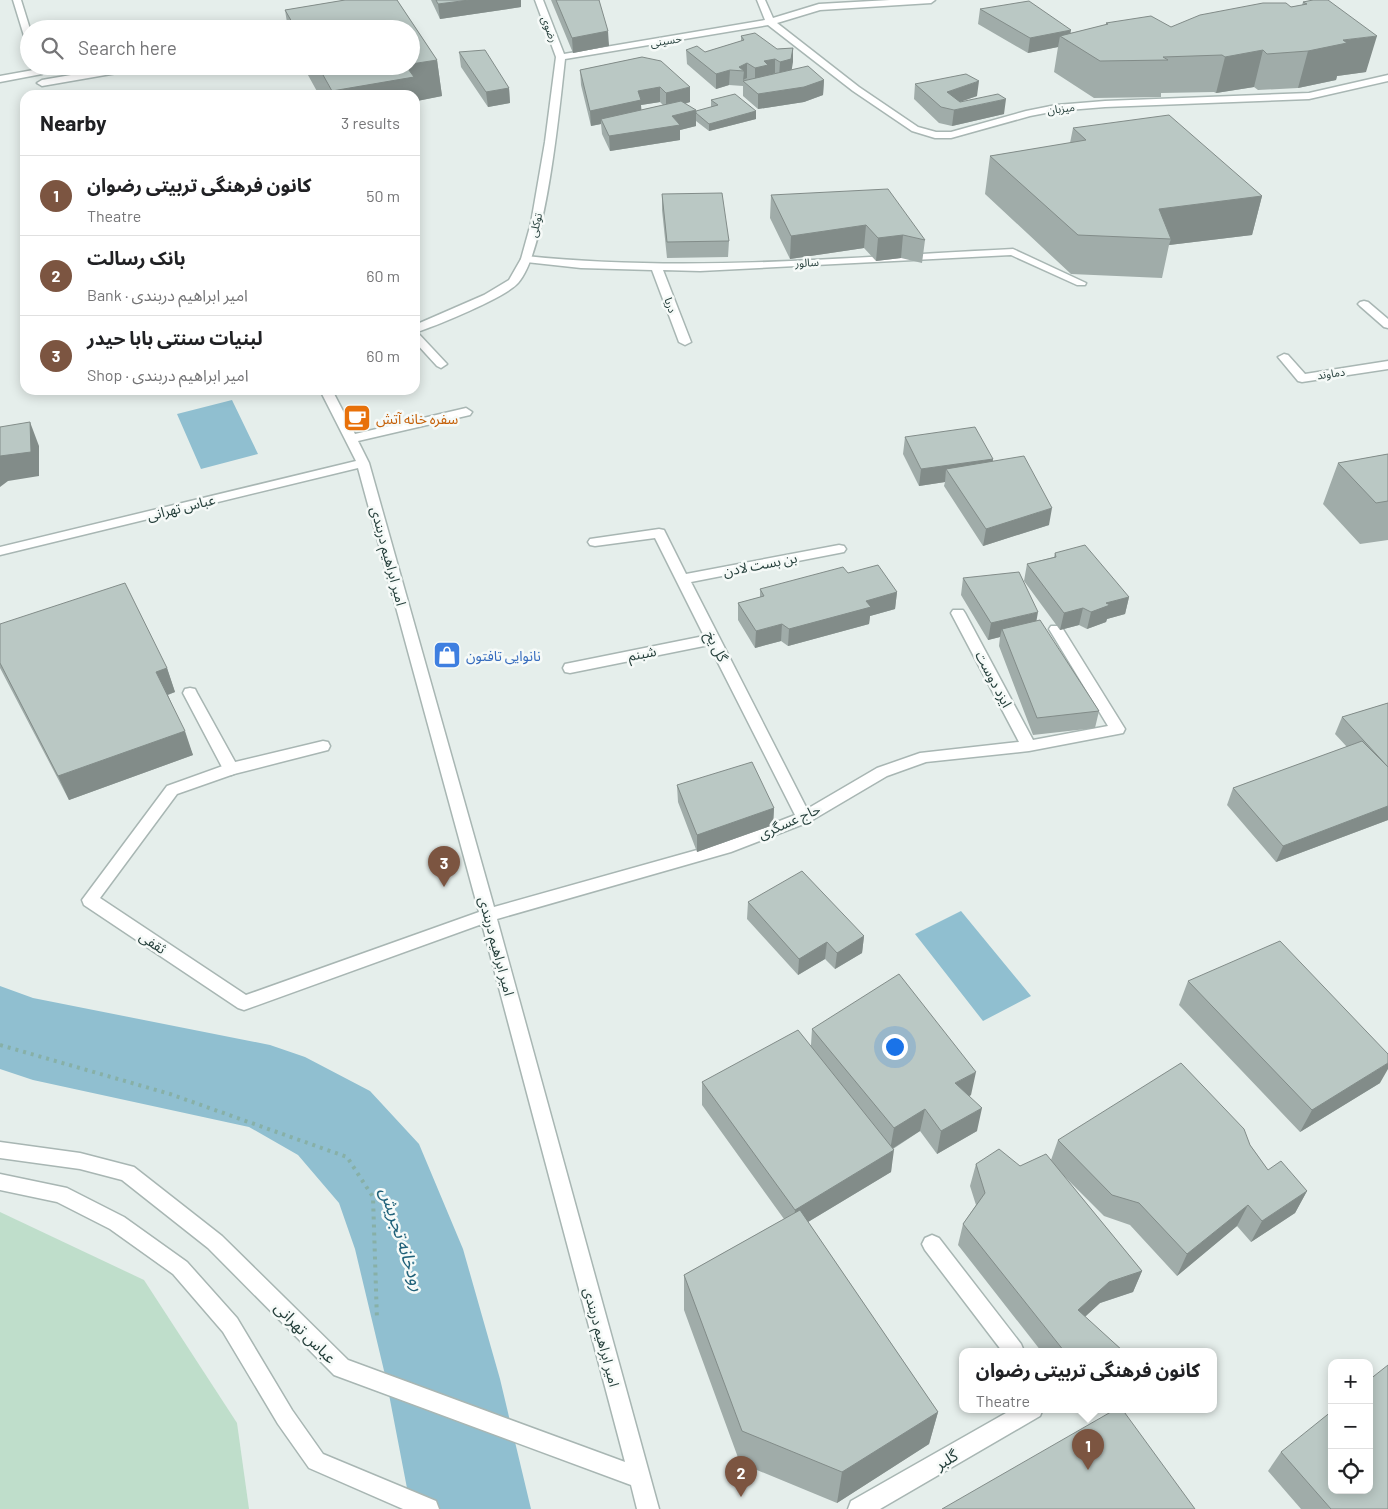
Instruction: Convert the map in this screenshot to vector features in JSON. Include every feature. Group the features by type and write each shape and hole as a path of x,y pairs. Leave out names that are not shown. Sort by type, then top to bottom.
{"street":[{"path":"17,0 23,20"},
{"name":"رضوى","path":"539,0 561,58"},
{"path":"761,0 770,22"},
{"name":"حسینی","path":"561,58 770,22 819,7 931,0"},
{"name":"میزبان","path":"770,22 856,89 915,129 935,135 950,135 968,131 1028,113 1056,108 1105,104 1309,96 1388,78"},
{"name":"توکلی","path":"420,327 488,297 513,282 526,259 538,214 561,58"},
{"path":"0,79 20,74"},
{"path":"40,75 44,90"},
{"path":"42,83 88,75"},
{"name":"سالور","path":"526,259 580,265 700,268 1013,252 1081,283"},
{"name":"دریا","path":"658,268 685,342"},
{"path":"1364,304 1388,325"},
{"path":"420,341 441,364"},
{"name":"دماوند","path":"1284,357 1302,378 1388,366"},
{"name":"امیر ابراهیم دربندی","path":"329,395 363,463 488,916 648,1509"},
{"path":"351,439 466,412"},
{"name":"عباس تهرانی","path":"0,551 363,463"},
{"name":"گل یخ","path":"595,542 659,533 804,818"},
{"name":"بن بست لادن","path":"681,579 839,549"},
{"name":"ایزد دوست","path":"958,613 1029,746"},
{"name":"حاج عسگری","path":"488,916 725,848 804,818 882,772 925,757 1029,746 1118,729 1056,629"},
{"name":"شبنم","path":"570,668 713,639"},
{"path":"190,693 231,769"},
{"name":"ثقفی","path":"322,746 231,769 172,790 90,900 244,1003 488,916"},
{"name":"عباس تهرانی","path":"0,1150 80,1160 127,1173 215,1242 341,1368 640,1478"},
{"path":"0,1182 60,1194 117,1223 180,1268 230,1326 285,1416 316,1461 428,1509"},
{"path":"932,1244 1012,1348"},
{"name":"گلبر","path":"859,1509 1026,1413"}],"path":[{"path":"0,1045 170,1094 347,1157 373,1197 377,1320"}],"green space":[{"path":"0,1212 144,1280 237,1423 249,1509 0,1509"}],"water":[{"path":"232,400 258,454 201,469 177,414"},
{"path":"961,911 1031,996 983,1021 915,934"}],"building":[{"path":"345,0 397,0 410,20 291,20 285,10"},
{"path":"436,0 469,0 438,4"},
{"path":"556,0 599,0 608,31 572,38"},
{"path":"1328,0 1377,36 1343,40 1347,43 1308,51 1267,54 1263,50 1225,57 1222,55 1163,57 1168,60 1100,61 1060,36 1108,24 1106,23 1151,16 1171,27 1200,15 1263,3 1286,3 1291,7 1307,4 1303,2"},
{"path":"1029,1 1071,30 1030,38 980,9"},
{"path":"755,33 777,49 793,48 791,59 780,62 775,59 764,61 768,65 755,68 747,63 739,67 744,71 730,70 716,74 686,50 697,46 705,52 744,40 741,36"},
{"path":"420,34 437,60 420,63"},
{"path":"485,50 509,88 486,92 459,52"},
{"path":"642,57 661,61 690,87 666,93 660,87 638,91 641,100 590,111 580,70"},
{"path":"808,66 824,80 804,87 758,94 743,81"},
{"path":"966,74 979,81 947,92 960,102 998,94 1006,99 954,110 941,107 915,84"},
{"path":"323,75 413,75 414,77 338,90 331,90"},
{"path":"735,94 756,111 709,124 696,113 696,111 718,105 711,100"},
{"path":"681,101 696,110 672,116 680,125 609,136 601,119"},
{"path":"1169,115 1262,196 1159,209 1171,239 1078,235 990,156 1086,140 1073,128"},
{"path":"888,189 925,240 903,235 878,238 866,225 791,236 771,195"},
{"path":"722,193 729,241 667,242 662,194"},
{"path":"30,422 31,452 0,456 0,427"},
{"path":"975,427 993,459 921,469 905,437"},
{"path":"1388,454 1388,501 1376,503 1338,463"},
{"path":"1024,456 1052,508 986,529 946,469"},
{"path":"1085,545 1129,597 1106,603 1110,605 1091,612 1083,608 1064,613 1027,564 1056,557 1055,553"},
{"path":"878,565 897,592 866,601 871,607 789,629 782,624 756,631 738,603 764,596 760,589 843,567 848,573"},
{"path":"1019,572 1038,612 991,623 963,578"},
{"path":"125,583 167,668 156,672 185,731 58,776 0,663 0,624"},
{"path":"1040,620 1099,711 1037,718 1002,629"},
{"path":"1388,703 1388,767 1342,717"},
{"path":"1362,741 1388,767 1388,806 1283,846 1233,788"},
{"path":"752,762 774,808 697,835 677,785"},
{"path":"802,871 864,936 837,953 827,942 799,959 748,902"},
{"path":"1280,941 1388,1054 1388,1063 1312,1110 1188,981"},
{"path":"899,974 976,1072 955,1083 982,1108 941,1131 925,1109 894,1128 812,1029"},
{"path":"798,1030 894,1150 795,1210 702,1082"},
{"path":"1181,1063 1244,1129 1250,1145 1268,1170 1281,1161 1307,1191 1262,1221 1248,1205 1187,1254 1139,1203 1112,1195 1058,1140"},
{"path":"999,1149 1020,1166 1046,1154 1142,1271 1109,1282 1078,1310 1120,1348 1062,1348 963,1224 985,1193 976,1164"},
{"path":"800,1210 938,1412 842,1472 742,1431 684,1275"},
{"path":"1388,1365 1388,1509 1331,1509 1281,1452 1328,1414 1328,1494 1373,1494 1373,1377"},
{"path":"1109,1413 1125,1413 1195,1509 942,1509"}],"waterway":[{"name":"رودخانه تجریش","path":"0,1027 33,1039 270,1088 334,1123 382,1177 409,1249 443,1379 471,1509"}],"place":[{"name":"سفره خانه آتش","path":"357,418"},
{"name":"نانوایی تافتون","path":"447,655"},
{"name":"لبنیات سنتی بابا حیدر","path":"444,887"},
{"name":"کانون فرهنگی تربیتی رضوان","path":"1088,1470"},
{"name":"بانک رسالت","path":"741,1497"}]}
